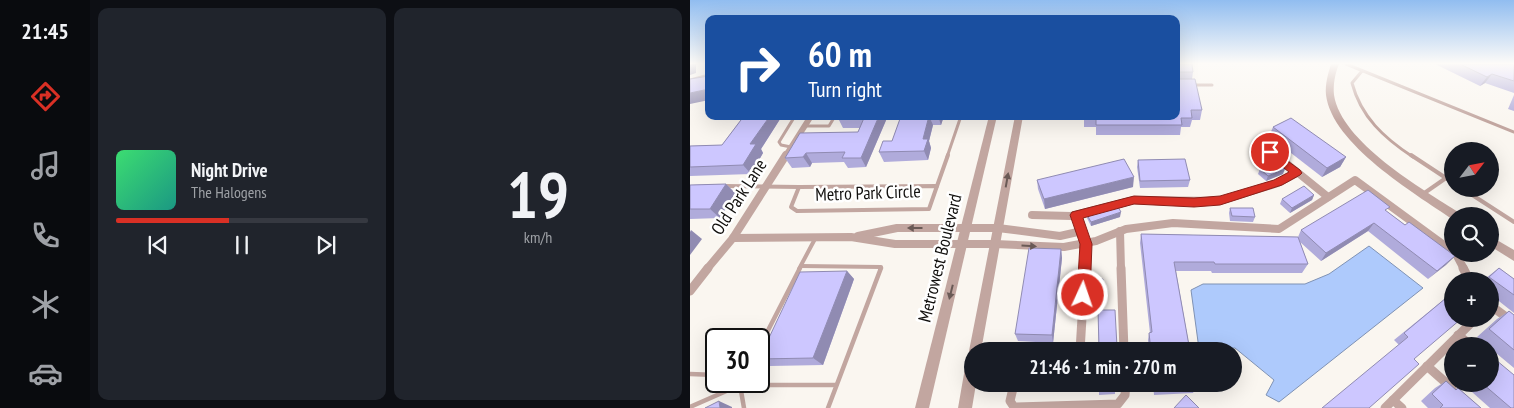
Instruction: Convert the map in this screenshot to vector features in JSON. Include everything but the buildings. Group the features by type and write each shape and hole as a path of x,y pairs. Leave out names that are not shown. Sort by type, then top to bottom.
{"street":[{"path":"1331,83 1331,98 1343,126 1373,157 1444,208"},
{"name":"Old Park Lane","path":"690,291 733,238 808,120"},
{"name":"Metrowest Boulevard","path":"922,408 992,120"},
{"path":"978,342 1018,120"},
{"path":"1270,152 1328,197"},
{"path":"1032,215 1064,217 1134,200 1194,202 1220,200 1278,182 1297,173"},
{"name":"Metro Park Circle","path":"851,237 895,244 995,244 1064,248 1086,244 1126,229 1173,223 1279,229 1355,180 1444,245"},
{"path":"1076,215 1086,244 1081,342"},
{"name":"Metro Park Circle","path":"733,238 851,237 897,228 998,228 1060,236 1082,231"},
{"path":"1120,231 1124,342"},
{"path":"1499,246 1514,256"},
{"path":"1499,312 1514,323"},
{"path":"1385,408 1466,327"},
{"path":"1427,366 1461,396"},
{"path":"965,408 968,392"},
{"path":"1012,392 1010,401 1014,407 1118,404 1123,400 1126,392"},
{"path":"1394,400 1402,408"}],"lane":[{"path":"1352,83 1353,92 1369,121 1417,159 1444,177"},
{"path":"1392,83 1514,132"},
{"path":"1191,85 1212,85"},
{"path":"791,147 778,142 792,120"},
{"path":"804,126 829,126 833,120"},
{"path":"937,186 960,120"},
{"path":"1423,194 1444,179"},
{"name":"Metro Park Circle","path":"718,186 937,186 929,209 797,211 790,207 799,187"},
{"path":"1476,198 1514,222"},
{"path":"769,328 816,238"},
{"path":"802,266 881,267 828,408"},
{"path":"690,374 705,375"},
{"path":"770,384 836,385"},
{"path":"690,407 720,393"},
{"path":"742,393 744,408"}],"water":[{"path":"1369,246 1423,288 1279,402 1266,395 1274,380 1242,354 1242,342 1198,342 1191,290 1203,284 1305,284 1329,274"}],"route":[{"path":"1083,295 1086,244 1076,215 1134,200 1194,202 1220,200 1278,182 1297,173 1270,152"}]}
